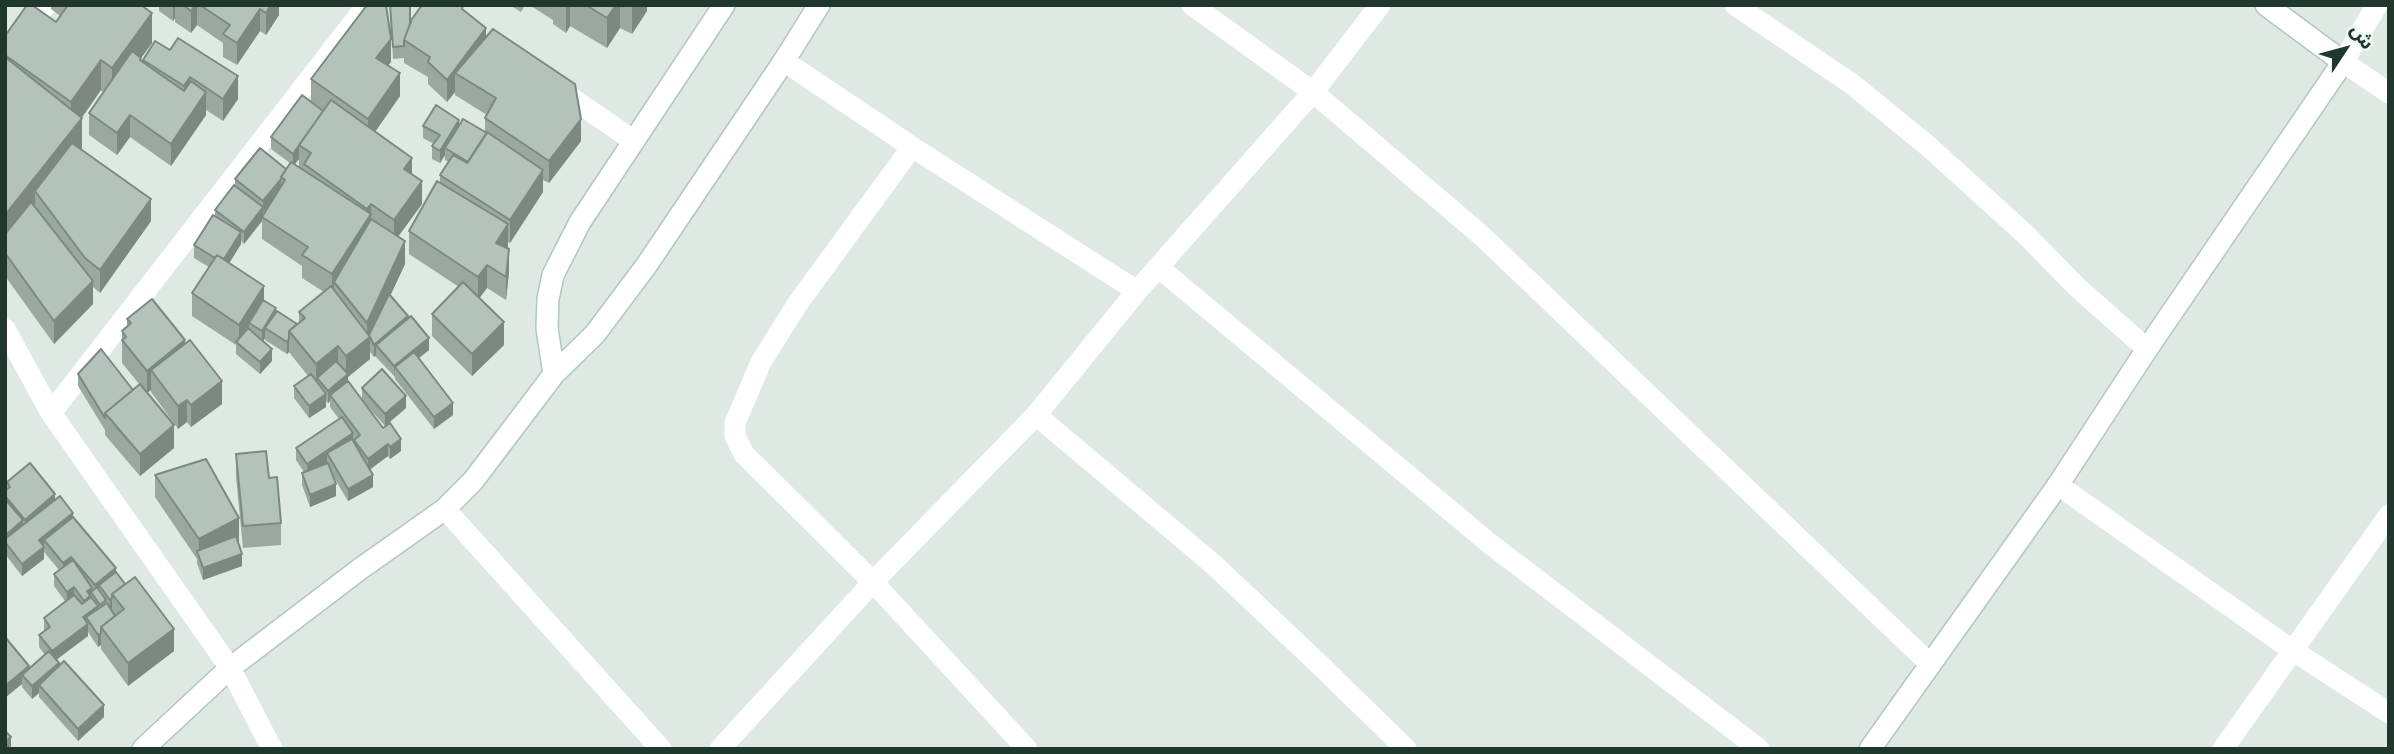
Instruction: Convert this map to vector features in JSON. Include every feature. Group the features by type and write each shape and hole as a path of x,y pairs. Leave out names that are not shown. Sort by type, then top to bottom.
{"street":[{"path":"5,58 46,5"},
{"path":"51,413 367,5"},
{"path":"554,374 547,328 548,299 553,275 580,222 724,5"},
{"path":"143,749 230,668 360,569 445,509 472,481 554,374 595,334 646,266 819,5"},
{"path":"1192,5 1313,92 1491,244 1930,663"},
{"path":"720,749 873,582 1036,415 1137,291 1313,92 1380,5"},
{"path":"1735,5 1852,84 1928,146 2025,234 2078,288 2147,349"},
{"path":"2266,5 2389,93"},
{"path":"1870,749 2058,485 2147,349 2343,62 2377,5"},
{"path":"784,61 912,147 1137,291"},
{"path":"536,73 635,141"},
{"path":"912,147 798,303 761,362 735,423 735,436 744,454 873,582 1027,749"},
{"path":"1158,267 1489,543 1759,749"},
{"path":"5,329 51,413 230,668 272,749"},
{"path":"1036,415 1213,565 1406,749"},
{"path":"2058,485 2292,650 2389,713"},
{"path":"445,509 662,749"},
{"path":"2223,749 2389,515"}],"building":[{"path":"27,5 32,5 56,22 68,5 141,5 152,13 112,68 101,60 71,102 5,55 5,36"},
{"path":"183,5 195,5 191,11"},
{"path":"200,5 271,5 266,13 260,9 237,43 223,34 230,25"},
{"path":"367,5 386,5 391,39 376,58 400,73 368,119 311,79"},
{"path":"390,5 410,5 410,24 404,46 393,47"},
{"path":"422,5 461,5 462,9 486,28 447,80 428,62 430,57 404,40 412,19"},
{"path":"586,5 616,5 607,18"},
{"path":"493,29 575,84 581,119 549,161 485,118 496,98 455,73"},
{"path":"178,38 238,76 223,99 190,77 184,86 143,60 155,41 170,50"},
{"path":"132,51 140,60 184,91 191,81 206,92 171,144 130,115 117,133 89,113"},
{"path":"5,57 82,118 5,215"},
{"path":"302,95 323,111 293,154 271,137"},
{"path":"331,100 412,158 404,169 422,181 394,220 371,204 367,209 304,164 311,153 299,145"},
{"path":"436,105 459,120 440,151 432,146 440,135 423,126"},
{"path":"463,119 487,133 468,162 445,148"},
{"path":"487,132 543,170 510,220 440,175 453,155 467,163"},
{"path":"72,143 151,199 100,270 85,258 35,191"},
{"path":"260,148 286,169 263,201 235,179"},
{"path":"291,162 371,214 332,274 302,255 308,247 262,217 285,180 281,177"},
{"path":"437,181 508,224 496,243 509,249 506,277 487,265 478,277 409,231"},
{"path":"234,185 263,207 244,232 215,210"},
{"path":"31,202 93,281 54,321 5,253 5,234"},
{"path":"213,215 241,232 224,259 217,255 215,258 194,245"},
{"path":"371,219 405,241 367,323 334,282"},
{"path":"217,255 264,286 239,325 192,293"},
{"path":"463,282 504,322 472,354 432,314"},
{"path":"331,286 370,337 346,356 338,346 316,364 289,331 305,318 299,312"},
{"path":"389,294 408,316 374,345 369,335"},
{"path":"152,299 185,340 147,371 122,340 126,337 122,331 131,323 127,319"},
{"path":"263,300 276,308 262,331 249,323"},
{"path":"277,311 297,324 289,331 287,342 265,328"},
{"path":"411,316 429,338 394,366 376,345"},
{"path":"248,328 272,349 260,362 236,342"},
{"path":"190,340 222,381 191,405 187,400 178,406 151,370"},
{"path":"101,349 133,390 105,413 105,418 78,374"},
{"path":"414,352 453,403 434,417 395,367"},
{"path":"336,361 348,374 328,391 317,378"},
{"path":"382,369 406,396 385,414 362,388"},
{"path":"311,374 326,394 309,406 294,386"},
{"path":"348,381 383,428 390,423 401,439 390,447 388,444 368,459 354,440 360,435 330,395"},
{"path":"140,384 174,425 140,454 105,413"},
{"path":"342,417 353,433 307,464 296,448"},
{"path":"352,439 373,475 348,489 327,453"},
{"path":"266,451 269,478 277,477 281,523 243,526 236,454"},
{"path":"206,459 239,518 199,539 155,475"},
{"path":"30,463 55,494 25,520 5,496 5,491 10,487 7,482"},
{"path":"328,463 336,484 310,495 302,473"},
{"path":"60,496 73,513 39,540 44,547 22,564 5,539"},
{"path":"5,499 23,520 7,534 5,532"},
{"path":"73,517 116,568 95,585 71,557 63,563 44,540"},
{"path":"236,536 242,554 203,568 197,551"},
{"path":"73,560 92,588 87,591 90,596 84,601 74,587 67,592 54,574"},
{"path":"116,572 125,584 112,594 110,600 99,585"},
{"path":"135,577 174,629 128,663 101,627 124,609 112,594"},
{"path":"97,587 106,600 100,605 91,592"},
{"path":"74,595 82,604 91,597 98,606 83,617 88,624 52,651 39,635 50,627 44,618"},
{"path":"107,603 115,616 101,627 101,633 98,635 86,617"},
{"path":"5,637 29,666 5,686"},
{"path":"49,651 59,663 32,686 22,675"},
{"path":"64,661 104,705 78,729 39,685"},
{"path":"5,731 11,737 5,742"}]}
